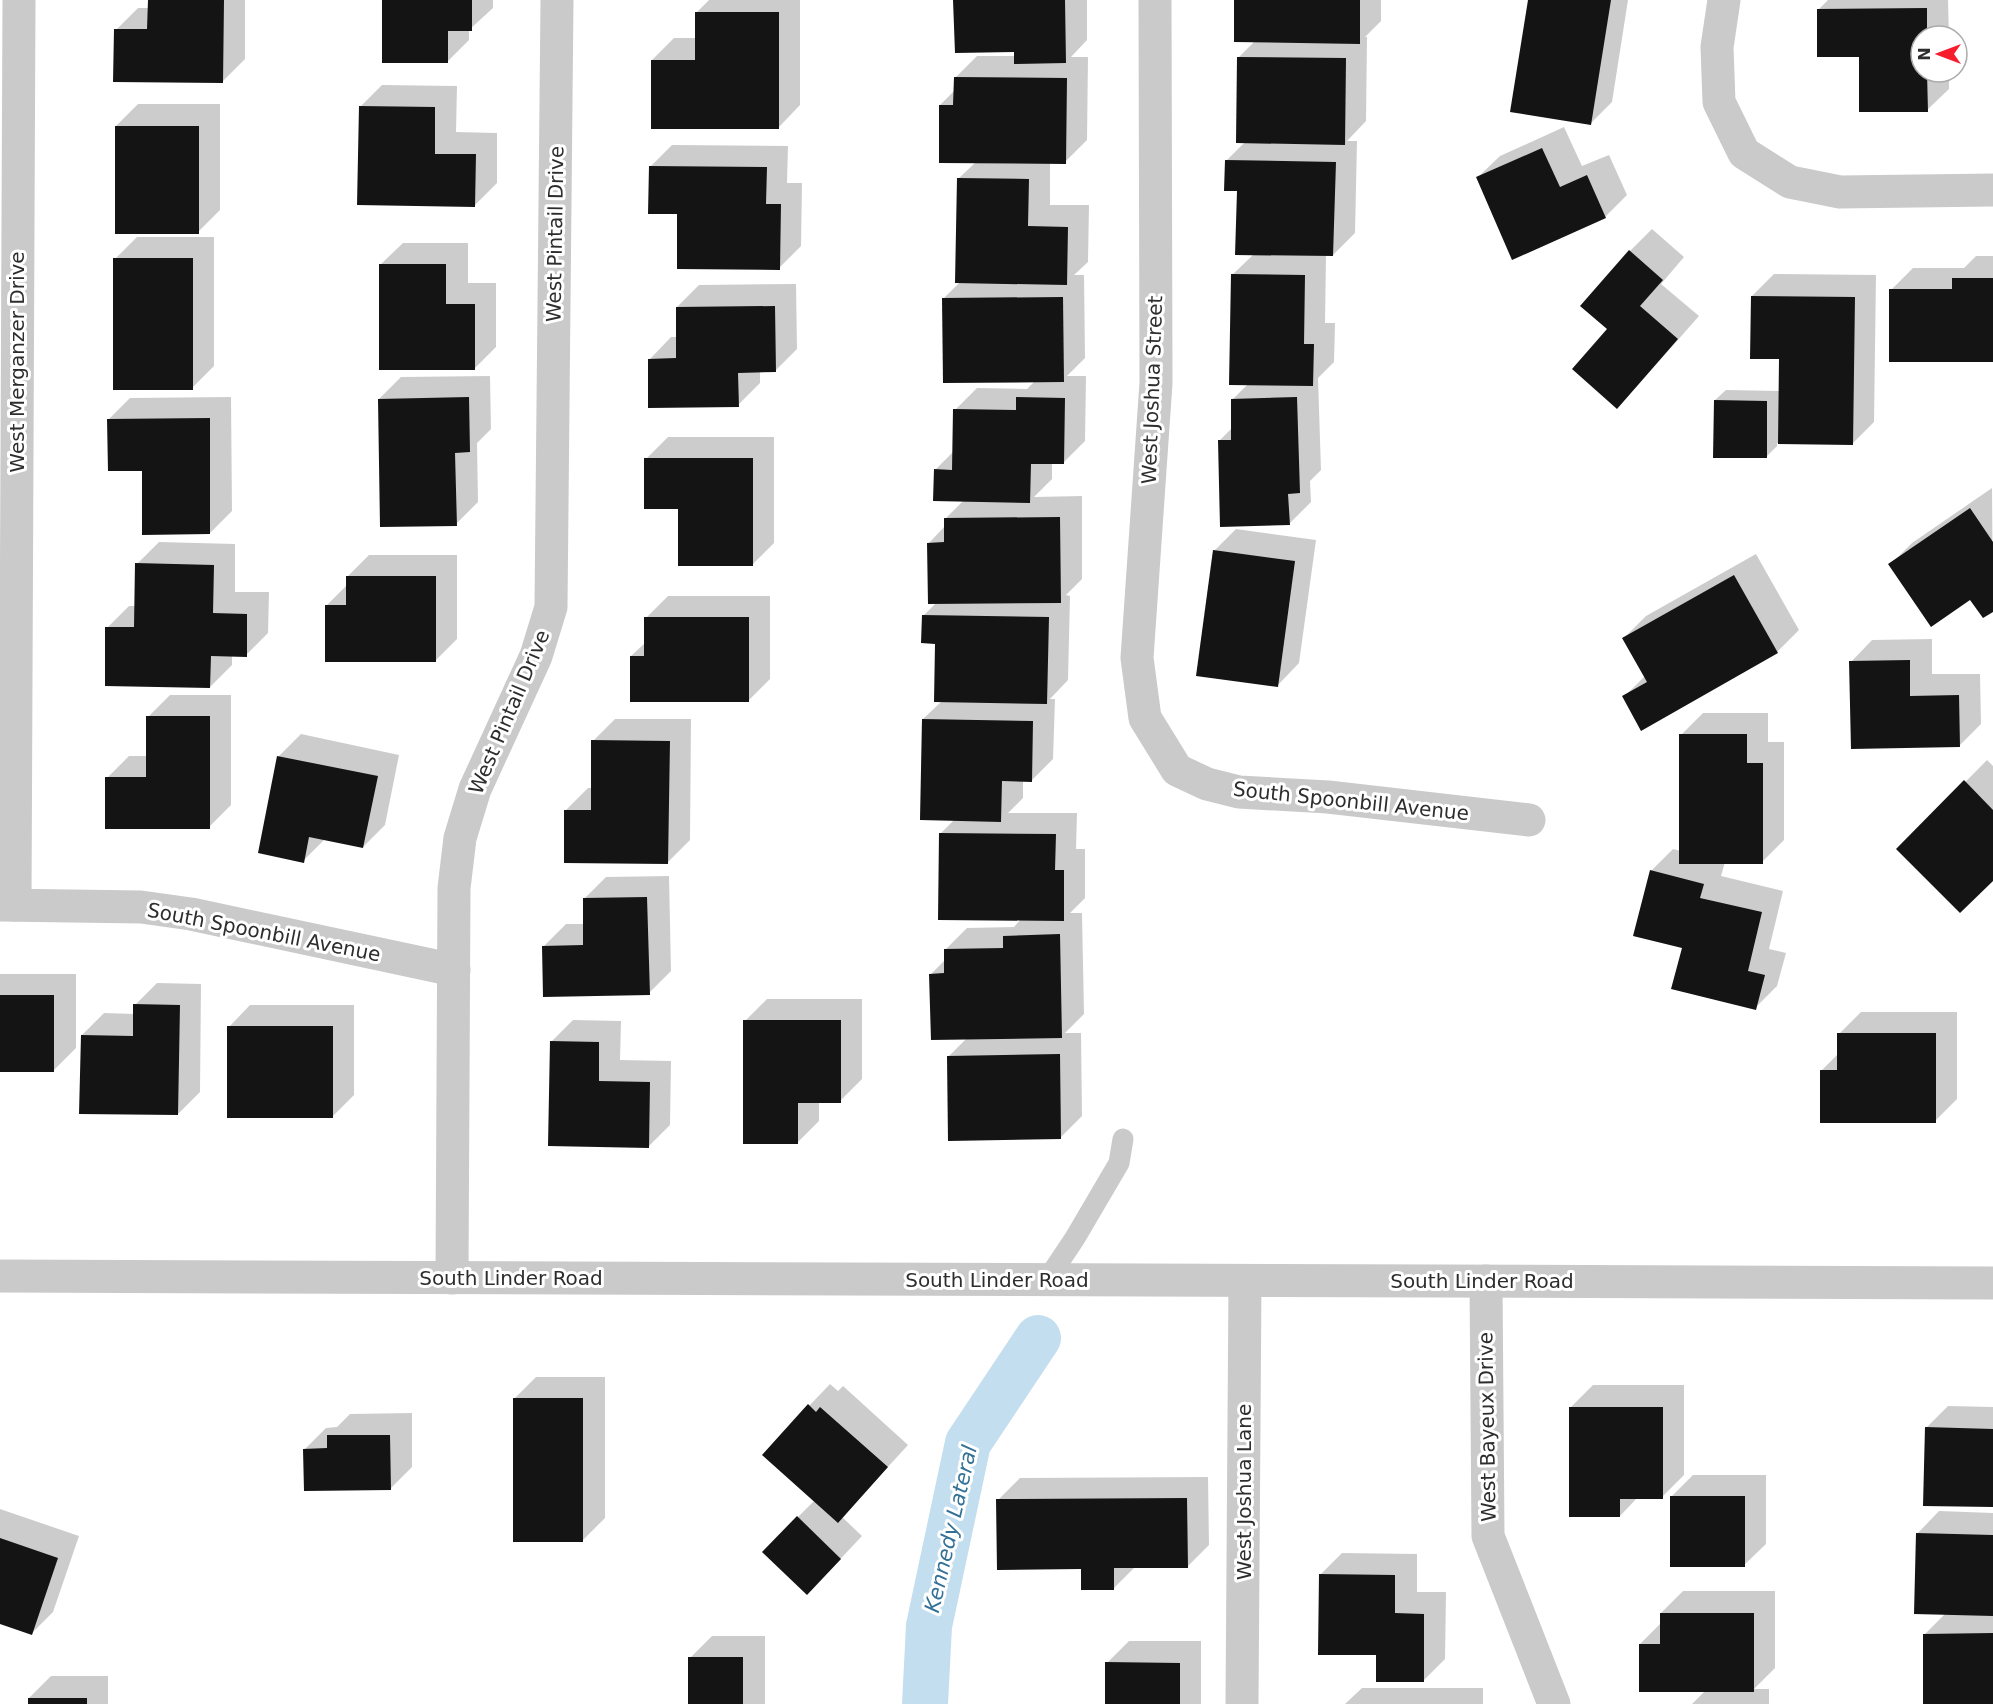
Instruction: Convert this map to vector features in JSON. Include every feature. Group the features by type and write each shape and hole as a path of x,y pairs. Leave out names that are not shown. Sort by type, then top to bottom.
{"street":[{"name":"West Merganzer Drive","path":"8,905 19,0"},
{"name":"West Pintail Drive","path":"452,1278 454,888 460,838 476,789 536,656 551,607 557,0"},
{"name":"West Joshua Street","path":"1155,0 1156,383 1137,658 1146,718 1177,770"},
{"path":"1724,0 1716,47 1719,102 1744,153 1790,182 1840,192 1993,190"},
{"name":"South Spoonbill Avenue","path":"1177,770 1207,784 1239,792 1339,798 1529,820"},
{"name":"South Spoonbill Avenue","path":"8,905 141,908 191,914 454,970"},
{"name":"South Linder Road","path":"0,1276 1993,1283"},
{"name":"West Joshua Lane","path":"1242,1704 1245,1281"},
{"name":"West Bayeux Drive","path":"1486,1281 1488,1536 1554,1704"}],"lane":[{"path":"1047,1280 1075,1238 1119,1163 1123,1139"}],"building":[{"path":"148,0 224,0 223,83 113,82 114,29 147,29"},
{"path":"382,0 472,0 472,31 448,31 448,63 382,63"},
{"path":"953,0 1065,0 1066,63 1014,64 1014,52 955,53"},
{"path":"1234,0 1360,0 1360,44 1234,42"},
{"path":"1528,0 1611,0 1591,125 1510,112"},
{"path":"1927,8 1927,24 1909,24 1909,84 1927,84 1928,112 1859,112 1859,57 1817,57 1817,9"},
{"path":"695,12 779,12 779,129 651,129 651,60 695,60"},
{"path":"1237,57 1346,58 1345,145 1236,143"},
{"path":"954,77 1067,78 1066,164 939,163 939,105 953,105"},
{"path":"359,106 435,107 435,154 476,154 475,207 357,205"},
{"path":"115,126 199,126 199,234 115,234"},
{"path":"1542,148 1560,187 1587,175 1606,218 1512,260 1476,177"},
{"path":"1225,160 1336,162 1333,256 1235,255 1237,191 1224,191"},
{"path":"649,166 767,167 766,204 781,204 780,270 677,269 677,214 648,214"},
{"path":"957,178 1029,179 1028,226 1068,227 1067,285 955,283"},
{"path":"1629,250 1663,280 1640,306 1678,339 1617,409 1572,369 1607,329 1580,306"},
{"path":"113,258 193,258 193,390 113,390"},
{"path":"379,264 446,264 446,304 475,304 475,370 379,370"},
{"path":"1231,274 1305,275 1304,344 1314,344 1313,386 1229,385"},
{"path":"1952,278 1993,278 1993,362 1889,362 1889,289 1952,289"},
{"path":"1751,296 1855,297 1853,445 1778,444 1779,359 1750,359"},
{"path":"1063,297 1064,382 943,383 942,298"},
{"path":"775,306 776,372 738,373 739,407 648,408 648,359 676,358 676,307"},
{"path":"469,397 470,452 455,453 457,526 380,527 378,399"},
{"path":"1016,397 1065,398 1064,464 1031,464 1030,503 933,501 934,469 952,470 953,409 1016,410"},
{"path":"1297,397 1300,493 1288,494 1290,525 1220,527 1218,440 1231,440 1231,399"},
{"path":"1714,400 1767,401 1767,458 1713,458"},
{"path":"210,418 210,534 142,535 142,471 108,471 107,419"},
{"path":"644,458 753,458 753,566 678,566 678,509 644,509"},
{"path":"1970,508 1993,542 1993,612 1983,618 1970,600 1931,627 1888,564"},
{"path":"1060,517 1061,603 928,604 927,543 944,542 944,518"},
{"path":"1213,550 1295,561 1278,687 1196,676"},
{"path":"135,563 214,565 213,613 247,614 247,657 211,656 210,688 105,686 105,627 134,627"},
{"path":"1734,575 1778,653 1641,731 1622,696 1647,682 1622,638"},
{"path":"346,576 436,576 436,662 325,662 325,605 346,605"},
{"path":"922,615 1049,617 1047,704 934,702 935,644 921,643"},
{"path":"644,617 749,617 749,702 630,702 630,656 644,656"},
{"path":"1910,660 1910,696 1959,695 1960,747 1851,749 1849,661"},
{"path":"146,716 210,716 210,829 105,829 105,777 146,777"},
{"path":"922,719 1033,721 1032,782 1002,781 1001,822 920,820"},
{"path":"1679,734 1747,734 1747,763 1763,763 1763,864 1679,864"},
{"path":"591,740 670,741 668,864 564,863 564,810 591,810"},
{"path":"277,756 378,776 363,848 309,837 304,863 258,853"},
{"path":"1964,780 1993,810 1993,881 1960,913 1896,849"},
{"path":"939,833 1056,834 1055,870 1064,870 1064,921 938,920"},
{"path":"1650,870 1704,884 1700,898 1762,912 1748,971 1765,975 1756,1010 1671,989 1682,948 1633,936"},
{"path":"647,897 650,995 543,997 542,946 583,945 583,898"},
{"path":"1060,934 1062,1038 931,1040 929,974 944,973 944,949 1003,948 1003,936"},
{"path":"0,995 54,995 54,1072 0,1072"},
{"path":"133,1004 180,1005 178,1115 79,1114 81,1035 133,1036"},
{"path":"743,1020 841,1020 841,1103 798,1103 798,1144 743,1144"},
{"path":"227,1026 333,1026 333,1118 227,1118"},
{"path":"1837,1033 1936,1033 1936,1123 1820,1123 1820,1070 1837,1070"},
{"path":"550,1041 599,1042 599,1081 650,1082 649,1148 548,1146"},
{"path":"1060,1054 1061,1139 948,1141 947,1056"},
{"path":"513,1398 583,1398 583,1542 513,1542"},
{"path":"808,1404 816,1412 820,1407 888,1467 838,1523 762,1455"},
{"path":"1569,1407 1663,1407 1663,1499 1620,1499 1620,1517 1569,1517"},
{"path":"1925,1427 1993,1429 1993,1507 1923,1506"},
{"path":"327,1435 390,1435 391,1490 304,1491 303,1449 327,1448"},
{"path":"1670,1496 1745,1496 1745,1567 1670,1567"},
{"path":"1187,1498 1188,1568 1114,1568 1114,1590 1081,1590 1081,1569 997,1570 996,1499"},
{"path":"797,1516 841,1559 807,1595 762,1552"},
{"path":"1916,1533 1993,1535 1993,1616 1914,1614"},
{"path":"0,1538 58,1558 32,1635 0,1624"},
{"path":"1319,1574 1395,1575 1395,1613 1424,1614 1424,1682 1376,1682 1376,1655 1318,1655"},
{"path":"1660,1613 1754,1613 1754,1692 1639,1692 1639,1644 1660,1644"},
{"path":"1993,1633 1993,1704 1923,1704 1923,1634"},
{"path":"688,1657 743,1657 743,1704 688,1704"},
{"path":"1105,1662 1180,1663 1180,1704 1105,1704"},
{"path":"28,1698 87,1698 87,1704 28,1704"}],"waterway":[{"name":"Kennedy Lateral","path":"925,1704 929,1626 968,1443 1038,1338"}]}
